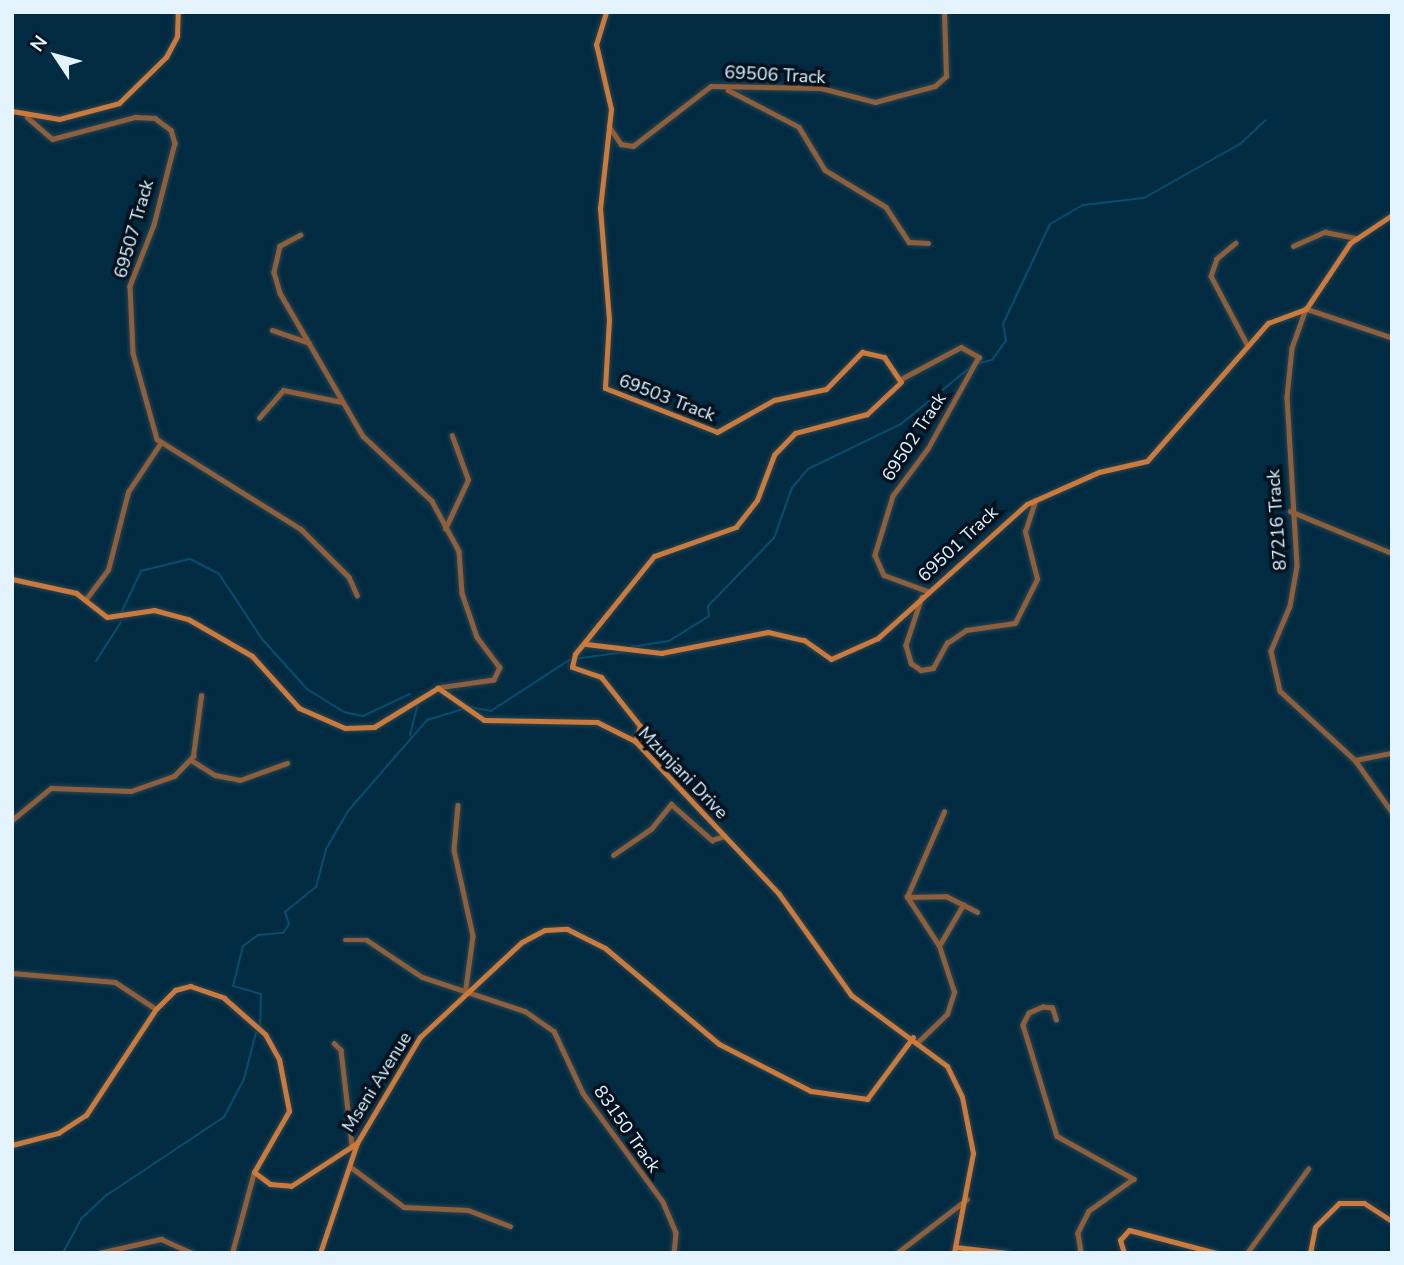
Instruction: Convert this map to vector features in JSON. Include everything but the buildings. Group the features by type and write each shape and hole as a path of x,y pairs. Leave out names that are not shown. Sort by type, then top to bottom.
{"street":[{"path":"12,111 27,117 75,118 128,97 166,57 177,36 178,12"},
{"name":"69503 Track","path":"606,12 596,44 609,93 600,229 609,320 607,390 718,432 774,400 822,391 862,352 878,352 901,379"},
{"name":"69506 Track","path":"607,122 630,147 703,90 821,88 875,102 936,86 946,76 944,12"},
{"path":"727,90 799,127 825,170 886,207 909,242 928,243"},
{"name":"69507 Track","path":"27,117 52,139 135,117 155,118 174,134 153,225 130,286 134,362 160,444"},
{"name":"87216 Track","path":"1392,215 1357,238 1306,309 1288,375 1289,511 1297,566 1290,606 1274,636 1272,667 1289,702 1355,760 1392,811"},
{"path":"1293,246 1325,232 1357,238"},
{"path":"12,579 86,599 107,617 166,612 228,638 261,663 299,708 345,728 374,727 438,688 485,682 501,671 477,636 462,593 459,551 428,495 363,436 310,343 274,272 282,242 301,235"},
{"path":"1236,243 1217,258 1211,276 1248,346"},
{"path":"1306,309 1392,338"},
{"name":"69501 Track","path":"586,644 661,653 768,632 804,640 831,659 890,631 927,590 1038,498 1099,472 1147,461 1272,320 1306,309"},
{"path":"272,330 310,343"},
{"name":"69502 Track","path":"901,379 966,346 980,363 893,496 874,560 890,578 927,590"},
{"path":"635,741 640,726 606,683 571,665 586,644 654,556 736,527 757,500 774,455 795,433 867,414 891,398 901,379"},
{"path":"259,418 283,390 343,402"},
{"path":"445,530 468,480 452,436"},
{"path":"86,599 108,570 128,492 160,444 306,533 358,595"},
{"path":"922,597 906,645 911,663 922,670 933,667 947,642 966,630 1013,625 1037,583 1025,520 1038,498"},
{"path":"1289,511 1392,553"},
{"name":"Mzunjani Drive","path":"438,688 484,720 597,722 635,741 793,911 851,995 916,1039 947,1066 962,1097 973,1153 967,1199 954,1250"},
{"path":"12,820 51,788 142,790 162,784 191,760 201,696"},
{"path":"1355,760 1392,753"},
{"path":"191,760 215,775 240,780 287,763"},
{"path":"613,855 651,829 671,804 712,840 724,836"},
{"path":"458,805 454,850 473,936 468,989"},
{"path":"907,897 944,812"},
{"path":"907,897 938,895 977,912"},
{"path":"907,897 939,946 954,992 947,1014 916,1039"},
{"path":"939,946 964,905"},
{"name":"Mseni Avenue","path":"254,1172 275,1186 291,1186 313,1178 355,1144 420,1037 468,989 522,942 558,928 605,948 719,1044 811,1091 867,1099 916,1039"},
{"name":"83150 Track","path":"345,940 367,940 422,976 468,989 524,1011 558,1035 583,1093 663,1202 676,1232 674,1253"},
{"path":"12,973 115,982 156,1009"},
{"path":"12,1145 58,1133 86,1115 156,1009 175,990 199,987 224,998 272,1046 289,1111 254,1172 232,1253"},
{"path":"1056,1020 1046,1006 1029,1013 1023,1025 1057,1136 1133,1178 1089,1211 1077,1236 1081,1253"},
{"path":"320,1253 351,1167 355,1144 341,1050 334,1043"},
{"path":"351,1167 404,1208 468,1210 510,1226"},
{"path":"1247,1253 1308,1169"},
{"path":"897,1253 967,1199"},
{"path":"1310,1253 1315,1227 1339,1203 1364,1203 1392,1221"},
{"path":"1124,1253 1120,1240 1129,1230 1216,1253"},
{"path":"99,1253 161,1238 193,1253"},
{"path":"1253,1245 1253,1253"},
{"path":"954,1250 1008,1253"}],"waterway":[{"path":"979,363 992,360 1006,341 1003,324 1050,224 1083,205 1144,198 1240,144 1266,120"},
{"path":"631,647 669,641 709,616 708,606 774,538 792,488 808,469 901,424 973,365"},
{"path":"121,613 141,571 190,559 219,574 262,639 307,689 344,712 363,716 410,694"},
{"path":"96,661 121,622"},
{"path":"574,659 625,652"},
{"path":"470,707 491,711 569,660"},
{"path":"410,735 418,703"},
{"path":"260,1026 261,994 233,986 243,946 258,935 283,933 289,924 285,912 316,887 326,849 348,811 427,720 462,709"},
{"path":"63,1253 82,1218 107,1195 224,1117 244,1079 256,1033"}]}
